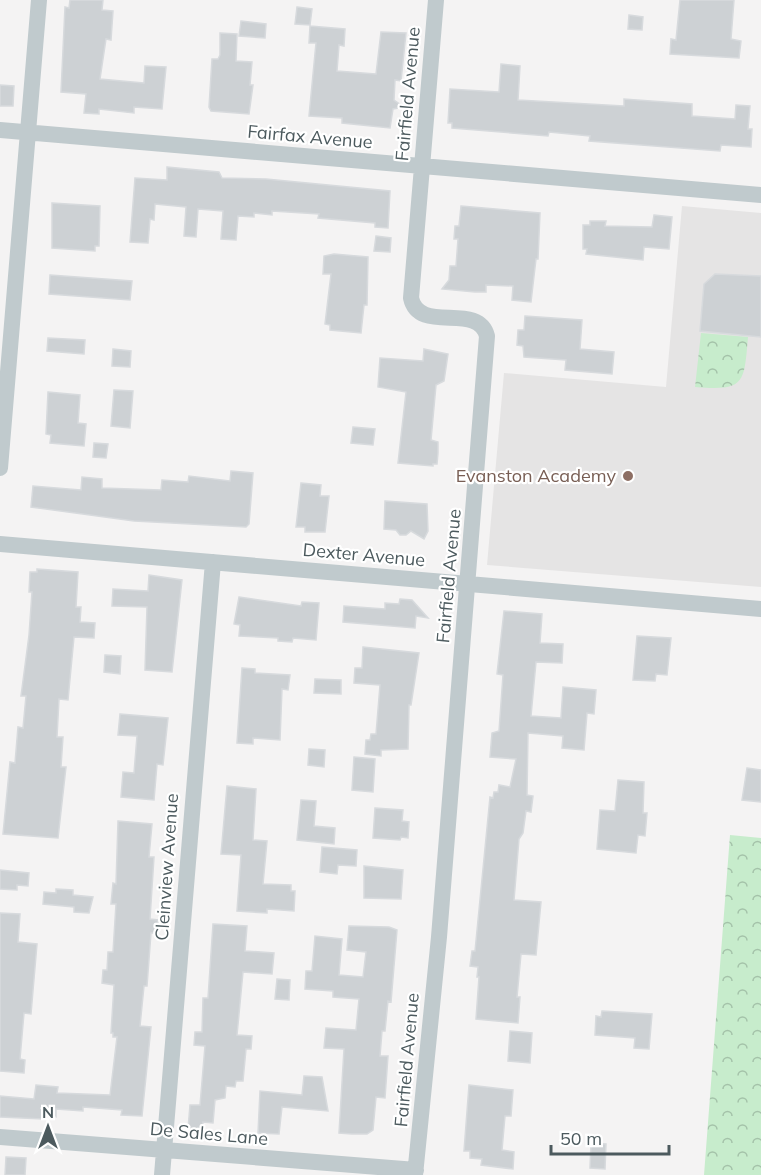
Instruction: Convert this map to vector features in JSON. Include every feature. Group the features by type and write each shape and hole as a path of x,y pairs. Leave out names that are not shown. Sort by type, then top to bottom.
{"street":[{"path":"0,468 39,0"},
{"name":"Fairfield Avenue","path":"415,1173 440,925 488,336 485,328 478,321 426,315 412,304 411,291 436,0"},
{"name":"Fairfax Avenue","path":"0,130 761,195"},
{"name":"Dexter Avenue","path":"0,544 467,582 761,609"},
{"name":"Cleinview Avenue","path":"162,1175 213,562"},
{"name":"De Sales Lane","path":"0,1137 415,1173"}],"shaded area":[{"name":"Evanston Academy","path":"682,206 761,213 761,587 487,565 504,373 666,387"}],"green space":[{"path":"701,333 748,337 743,375 739,381 724,387 695,387"},
{"path":"730,835 761,838 761,1175 704,1175"}],"building":[{"path":"70,0 103,0 102,10 113,11 111,40 106,39 100,79 144,83 145,66 166,67 162,109 134,107 134,113 99,109 99,114 84,113 86,94 61,92 65,7 69,8"},
{"path":"680,0 734,0 731,39 741,41 739,58 670,54 671,39 676,40"},
{"path":"297,7 312,9 310,25 295,24"},
{"path":"629,15 643,17 642,30 628,29"},
{"path":"241,21 266,24 265,38 239,36"},
{"path":"310,26 345,29 344,46 339,45 337,71 376,74 381,32 406,33 401,81 395,80 394,100 404,107 393,109 390,128 342,123 342,118 309,116 316,43 309,43"},
{"path":"220,33 237,34 236,61 252,62 250,85 253,85 249,114 211,111 209,107 212,59 218,59 220,55"},
{"path":"501,64 520,66 518,100 624,106 624,99 692,104 692,116 735,119 736,105 750,106 748,129 752,129 751,147 721,145 720,151 589,141 590,136 549,132 548,136 452,128 452,123 448,123 450,89 499,92"},
{"path":"0,85 14,86 13,106 0,106"},
{"path":"167,167 219,172 222,178 266,179 390,191 388,228 375,227 375,223 318,218 319,214 272,211 272,215 254,213 254,217 238,216 236,240 221,239 223,211 198,209 196,237 184,236 186,207 155,204 154,220 150,219 148,243 130,242 135,178 167,180"},
{"path":"52,203 100,206 99,246 95,246 95,251 52,248"},
{"path":"461,206 540,213 538,259 536,259 531,302 512,300 513,286 486,285 486,292 442,289 449,280 450,266 456,266 458,239 454,239 455,226 459,226"},
{"path":"654,215 672,217 669,249 644,247 643,260 586,254 587,249 583,249 583,225 590,225 590,221 606,221 605,226 652,227"},
{"path":"376,236 391,238 390,252 374,251"},
{"path":"334,254 368,257 367,305 364,305 361,333 330,330 330,325 325,324 331,274 323,274 324,256"},
{"path":"715,274 761,276 761,337 700,331 704,284"},
{"path":"50,275 132,281 130,300 49,294"},
{"path":"525,316 582,320 580,349 614,352 612,374 565,370 566,360 524,357 523,346 517,345 518,330 524,330"},
{"path":"48,338 85,340 84,354 47,351"},
{"path":"113,349 131,351 130,367 112,366"},
{"path":"424,349 448,354 444,381 436,385 431,440 438,442 438,453 437,464 433,466 398,463 406,392 378,387 380,358 423,361"},
{"path":"114,390 133,391 130,428 111,426"},
{"path":"48,392 80,395 78,423 86,424 84,446 50,443 51,435 46,434"},
{"path":"353,427 375,429 373,445 351,443"},
{"path":"94,443 108,444 106,458 93,457"},
{"path":"231,471 253,473 249,524 246,527 134,521 31,507 33,486 81,490 82,477 102,479 102,488 161,490 162,480 188,482 189,476 230,481"},
{"path":"301,483 321,485 320,496 329,496 325,532 305,532 305,527 296,527"},
{"path":"385,501 427,504 428,531 424,539 411,531 406,535 400,535 396,530 384,529"},
{"path":"37,569 78,572 76,607 81,607 80,622 95,623 94,638 74,637 68,700 59,699 57,737 63,737 61,767 66,767 58,838 3,834 10,762 15,763 18,727 23,728 26,696 21,696 29,635 32,592 29,592 30,572 37,572"},
{"path":"149,575 182,580 172,672 145,670 147,607 112,606 113,589 148,591"},
{"path":"239,597 301,606 302,602 319,603 316,640 293,638 292,642 278,641 278,638 239,636 240,625 234,624"},
{"path":"400,599 412,600 428,618 416,616 415,628 343,622 344,606 385,609 385,603 399,604"},
{"path":"504,611 542,614 540,643 563,644 562,663 536,662 531,716 561,718 563,687 596,690 594,714 587,713 584,750 562,748 563,736 528,733 527,795 533,796 531,812 526,811 523,833 519,839 514,900 541,902 536,955 521,954 517,997 520,997 518,1023 476,1019 478,967 470,966 472,951 475,951 490,797 493,798 494,792 498,792 499,785 510,787 516,759 490,757 492,733 499,731 503,675 497,674"},
{"path":"637,636 671,638 667,675 656,674 655,681 633,680"},
{"path":"363,647 419,653 411,705 409,705 408,749 381,750 381,756 365,754 366,740 370,740 371,734 376,734 380,685 354,683 355,668 362,668"},
{"path":"105,655 121,656 120,674 104,672"},
{"path":"242,668 255,669 255,673 290,675 288,690 282,689 280,740 253,738 253,744 237,743"},
{"path":"315,679 341,680 341,694 314,693"},
{"path":"120,714 168,718 163,765 157,764 154,800 121,797 123,772 134,773 137,736 118,735"},
{"path":"309,749 325,750 324,767 308,765"},
{"path":"354,757 375,759 373,792 352,790"},
{"path":"747,768 761,770 761,802 742,800"},
{"path":"618,780 644,782 643,813 647,813 645,836 638,835 636,853 597,849 600,810 615,811"},
{"path":"227,786 256,789 253,840 267,841 263,884 291,885 291,891 295,891 294,911 267,909 267,913 237,911 241,855 221,854"},
{"path":"301,800 316,801 314,826 335,828 334,844 297,840"},
{"path":"375,808 403,810 402,821 409,822 408,838 401,837 400,840 373,838"},
{"path":"118,821 152,824 149,857 154,857 150,919 158,920 157,933 151,933 147,986 144,986 140,1026 151,1027 142,1116 121,1115 122,1110 83,1107 83,1111 56,1109 56,1117 43,1117 43,1119 0,1117 0,1096 34,1099 36,1085 58,1087 57,1093 110,1095 117,1037 113,1037 111,1033 114,985 102,983 103,970 107,970 108,952 113,952 116,904 111,904 113,883 116,884"},
{"path":"322,847 357,850 356,866 338,865 337,874 320,872"},
{"path":"364,866 403,870 401,899 364,898"},
{"path":"0,870 29,873 28,886 17,885 17,890 0,889"},
{"path":"56,889 73,890 73,895 93,897 89,913 74,912 74,907 43,904 44,892 56,893"},
{"path":"0,913 20,914 18,942 37,944 31,1014 24,1013 20,1059 25,1060 24,1073 0,1071"},
{"path":"213,924 247,926 245,951 274,953 272,974 243,972 237,1035 252,1036 251,1049 246,1049 243,1081 236,1081 235,1087 226,1086 225,1098 215,1100 213,1123 203,1122 202,1130 188,1129 190,1105 200,1105 205,1046 194,1045 195,1032 202,1032 203,998 208,998"},
{"path":"349,926 389,927 397,930 391,1002 388,1001 380,1056 388,1056 385,1098 376,1097 373,1130 367,1134 339,1133 344,1049 324,1048 326,1028 356,1030 359,999 333,997 333,991 305,989 306,971 312,971 315,936 342,939 339,975 363,977 366,952 347,950"},
{"path":"277,979 290,980 289,1000 275,999"},
{"path":"602,1011 652,1014 649,1049 634,1048 635,1038 595,1035 596,1016 601,1017"},
{"path":"510,1031 532,1033 530,1063 508,1061"},
{"path":"304,1076 322,1077 328,1111 282,1107 279,1134 258,1133 260,1091 302,1095"},
{"path":"469,1085 513,1090 511,1116 505,1116 502,1150 514,1152 513,1169 481,1165 482,1159 470,1158 470,1151 464,1151"},
{"path":"591,1143 606,1144 605,1169 590,1168"},
{"path":"6,1157 26,1158 25,1175 5,1175"}],"place":[{"name":"Evanston Academy","path":"628,476"}]}
